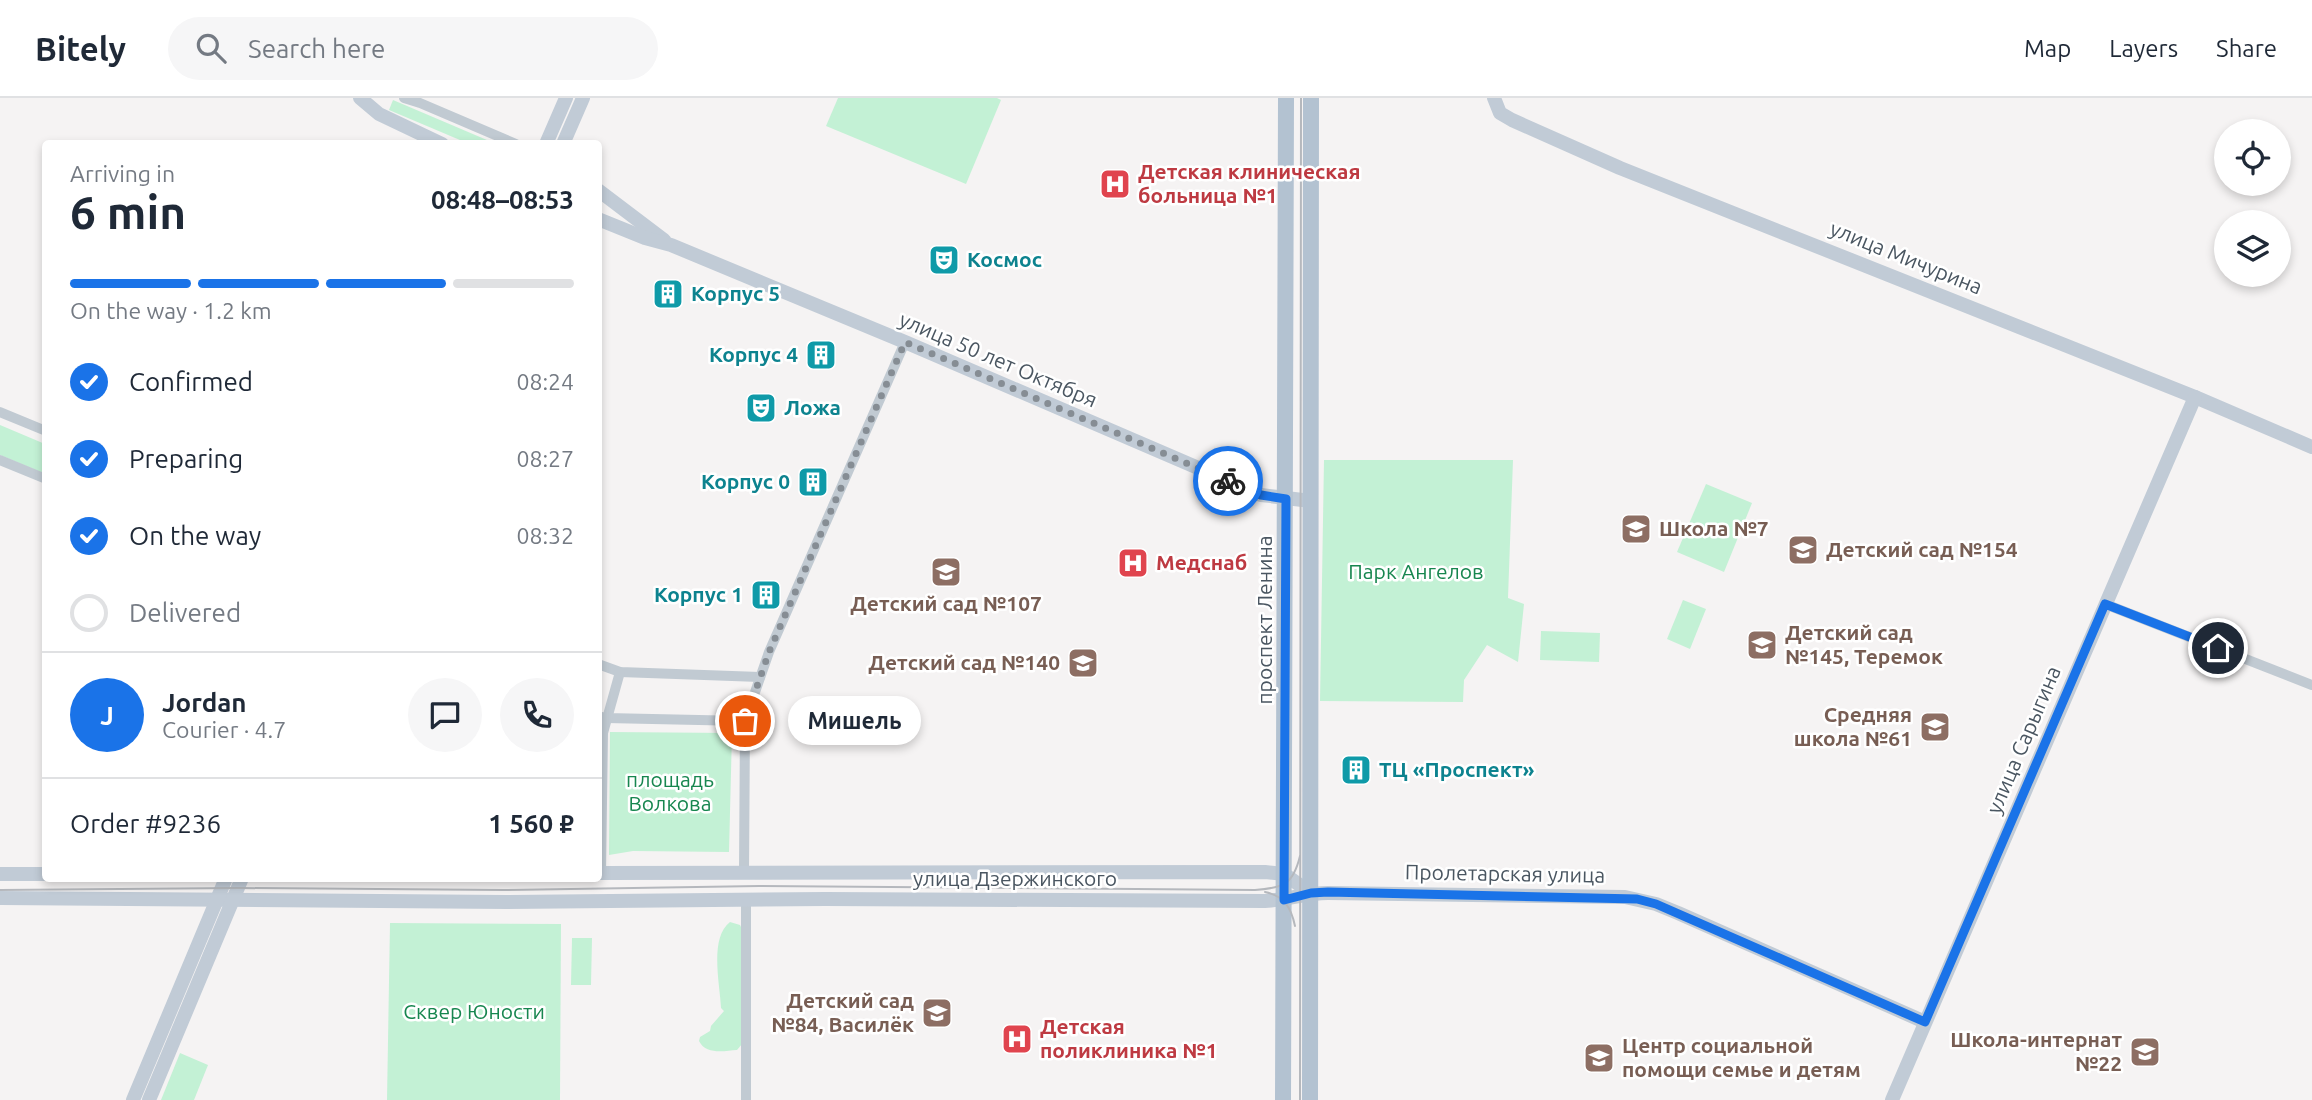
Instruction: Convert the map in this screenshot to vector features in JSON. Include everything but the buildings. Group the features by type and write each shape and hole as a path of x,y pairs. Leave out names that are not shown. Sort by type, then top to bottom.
{"main road":[{"name":"проспект Ленина","path":"1283,1100 1286,98"},
{"path":"1310,1100 1311,98"}],"street":[{"path":"360,98 379,114 434,140"},
{"path":"377,98 379,114"},
{"path":"404,98 417,100 507,140"},
{"path":"548,140 566,98"},
{"path":"566,140 583,98"},
{"name":"улица Мичурина","path":"1494,98 1500,113 1511,120 1620,168 2195,397 2312,447"},
{"name":"улица 50 лет Октября","path":"602,193 670,245"},
{"path":"602,198 619,205"},
{"name":"улица 50 лет Октября","path":"602,221 670,245 905,342 1261,495 1311,501"},
{"path":"744,872 745,721 760,677 905,342"},
{"name":"улица Сарыгина","path":"1892,1100 2195,397"},
{"path":"0,412 42,429"},
{"path":"0,460 42,477"},
{"path":"2105,604 2312,685"},
{"path":"602,665 620,672 760,677"},
{"path":"602,780 602,717 620,672"},
{"path":"602,717 745,721"},
{"name":"улица Дзержинского","path":"602,873 1284,874"},
{"path":"0,874 42,874"},
{"path":"1284,874 1311,893"},
{"path":"133,1100 224,882"},
{"path":"149,1100 240,882"},
{"name":"улица Дзержинского","path":"0,898 494,902 1284,900 1311,893"},
{"name":"Пролетарская улица","path":"1311,893 1637,899 1656,904 1754,945 1925,1022"},
{"path":"746,900 746,1100"}],"green space":[{"path":"838,98 1001,100 966,184 826,126"},
{"path":"393,100 487,140 460,140 389,110"},
{"path":"0,425 42,443 42,473 0,455"},
{"name":"Парк Ангелов","path":"1324,460 1513,460 1508,598 1524,604 1518,662 1487,645 1464,680 1463,702 1320,701"},
{"path":"1706,484 1752,503 1724,572 1677,552"},
{"path":"1683,600 1706,609 1690,649 1667,639"},
{"path":"1541,631 1600,633 1599,662 1540,660"},
{"name":"площадь Волкова","path":"610,732 732,733 729,852 633,851 609,855"},
{"path":"730,922 740,925 742,929 742,1044 737,1050 716,1051 706,1048 699,1041 724,1011 721,1008 718,950 724,929"},
{"name":"Сквер Юности","path":"390,923 561,924 560,1100 387,1100"},
{"path":"572,938 592,938 591,985 571,985"},
{"path":"180,1053 208,1065 194,1100 161,1100"}],"tram line":[{"path":"1300,1100 1301,98"},
{"path":"0,890 503,890 759,886 1255,890 1273,888 1285,883 1294,873 1300,856"},
{"path":"1265,892 1286,903 1295,926"}],"way so far":[{"path":"745,721 769,652 905,342 1228,481"}],"place":[{"name":"Детская клиническая больница №1","path":"1115,184"},
{"name":"Космос","path":"944,260"},
{"name":"Корпус 5","path":"668,294"},
{"name":"Корпус 4","path":"821,355"},
{"name":"Ложа","path":"761,408"},
{"name":"Корпус 0","path":"813,482"},
{"name":"Школа №7","path":"1636,529"},
{"name":"Детский сад №154","path":"1803,550"},
{"name":"Медснаб","path":"1133,563"},
{"name":"Детский сад №107","path":"946,572"},
{"name":"Корпус 1","path":"766,595"},
{"name":"Детский сад №145, Теремок","path":"1762,645"},
{"name":"Детский сад №140","path":"1083,663"},
{"name":"Мишель","path":"745,721"},
{"name":"Средняя школа №61","path":"1935,727"},
{"name":"ТЦ «Проспект»","path":"1356,770"},
{"name":"Детский сад №84, Василёк","path":"937,1013"},
{"name":"Детская поликлиника №1","path":"1017,1039"},
{"name":"Школа-интернат №22","path":"2145,1052"},
{"name":"Центр социальной помощи семье и детям","path":"1599,1058"}],"route":[{"path":"1228,481 1261,495 1286,499 1284,900 1328,892 1637,899 1656,904 1766,950 1925,1022 2105,604 2218,648"}]}
